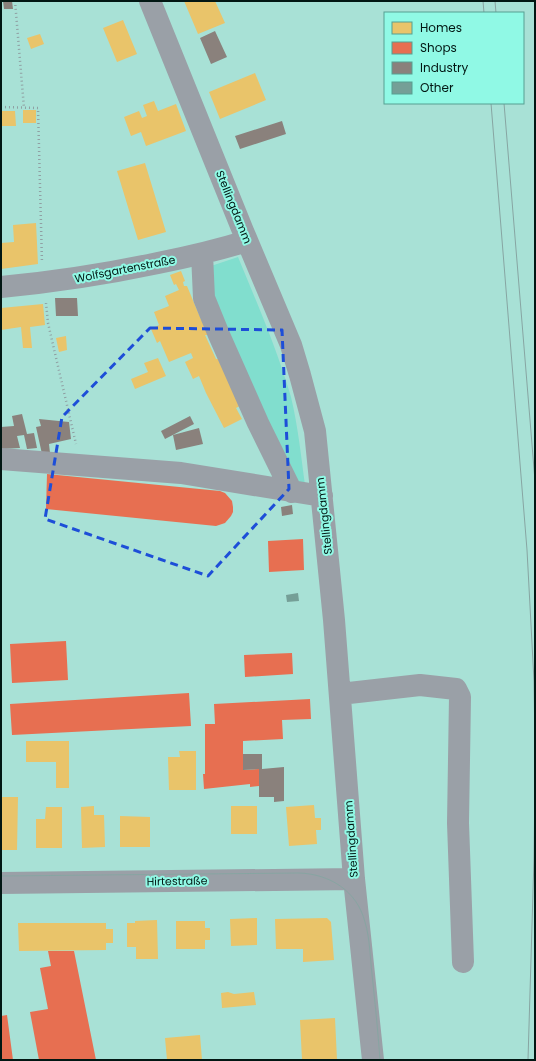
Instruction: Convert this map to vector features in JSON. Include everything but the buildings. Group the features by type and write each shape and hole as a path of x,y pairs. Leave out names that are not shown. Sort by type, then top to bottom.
{"street":[{"name":"Stellingdamm","path":"150,1 247,241 291,345 315,431 340,694 354,879 373,1060"},
{"name":"Wolfsgartenstraße","path":"1,287 44,283 103,274 202,254 247,241"},
{"path":"202,254 204,298 258,423 292,492"},
{"path":"1,459 81,464 181,473 322,496"},
{"path":"340,694 420,686 456,689 460,697 458,823 463,962"},
{"name":"Hirtestraße","path":"1,883 354,879"}],"path":[{"path":"14,1 24,108"},
{"path":"1,107 38,108 42,266"},
{"path":"46,300 48,323 81,464"}],"highlighted area":[{"path":"150,328 282,330 289,489 208,576 45,519 62,417"}],"green space":[{"path":"238,257 273,344 291,397 305,485 298,485 207,292 211,266"}],"tram line":[{"path":"483,1 484,12"},
{"path":"495,1 496,12"},
{"path":"491,104 527,550 534,681 535,745"},
{"path":"504,104 535,481"},
{"path":"528,1060 535,780"},
{"path":"1,876 299,873 310,874 331,881 341,886 356,901 365,922 370,948 380,1060"}]}
